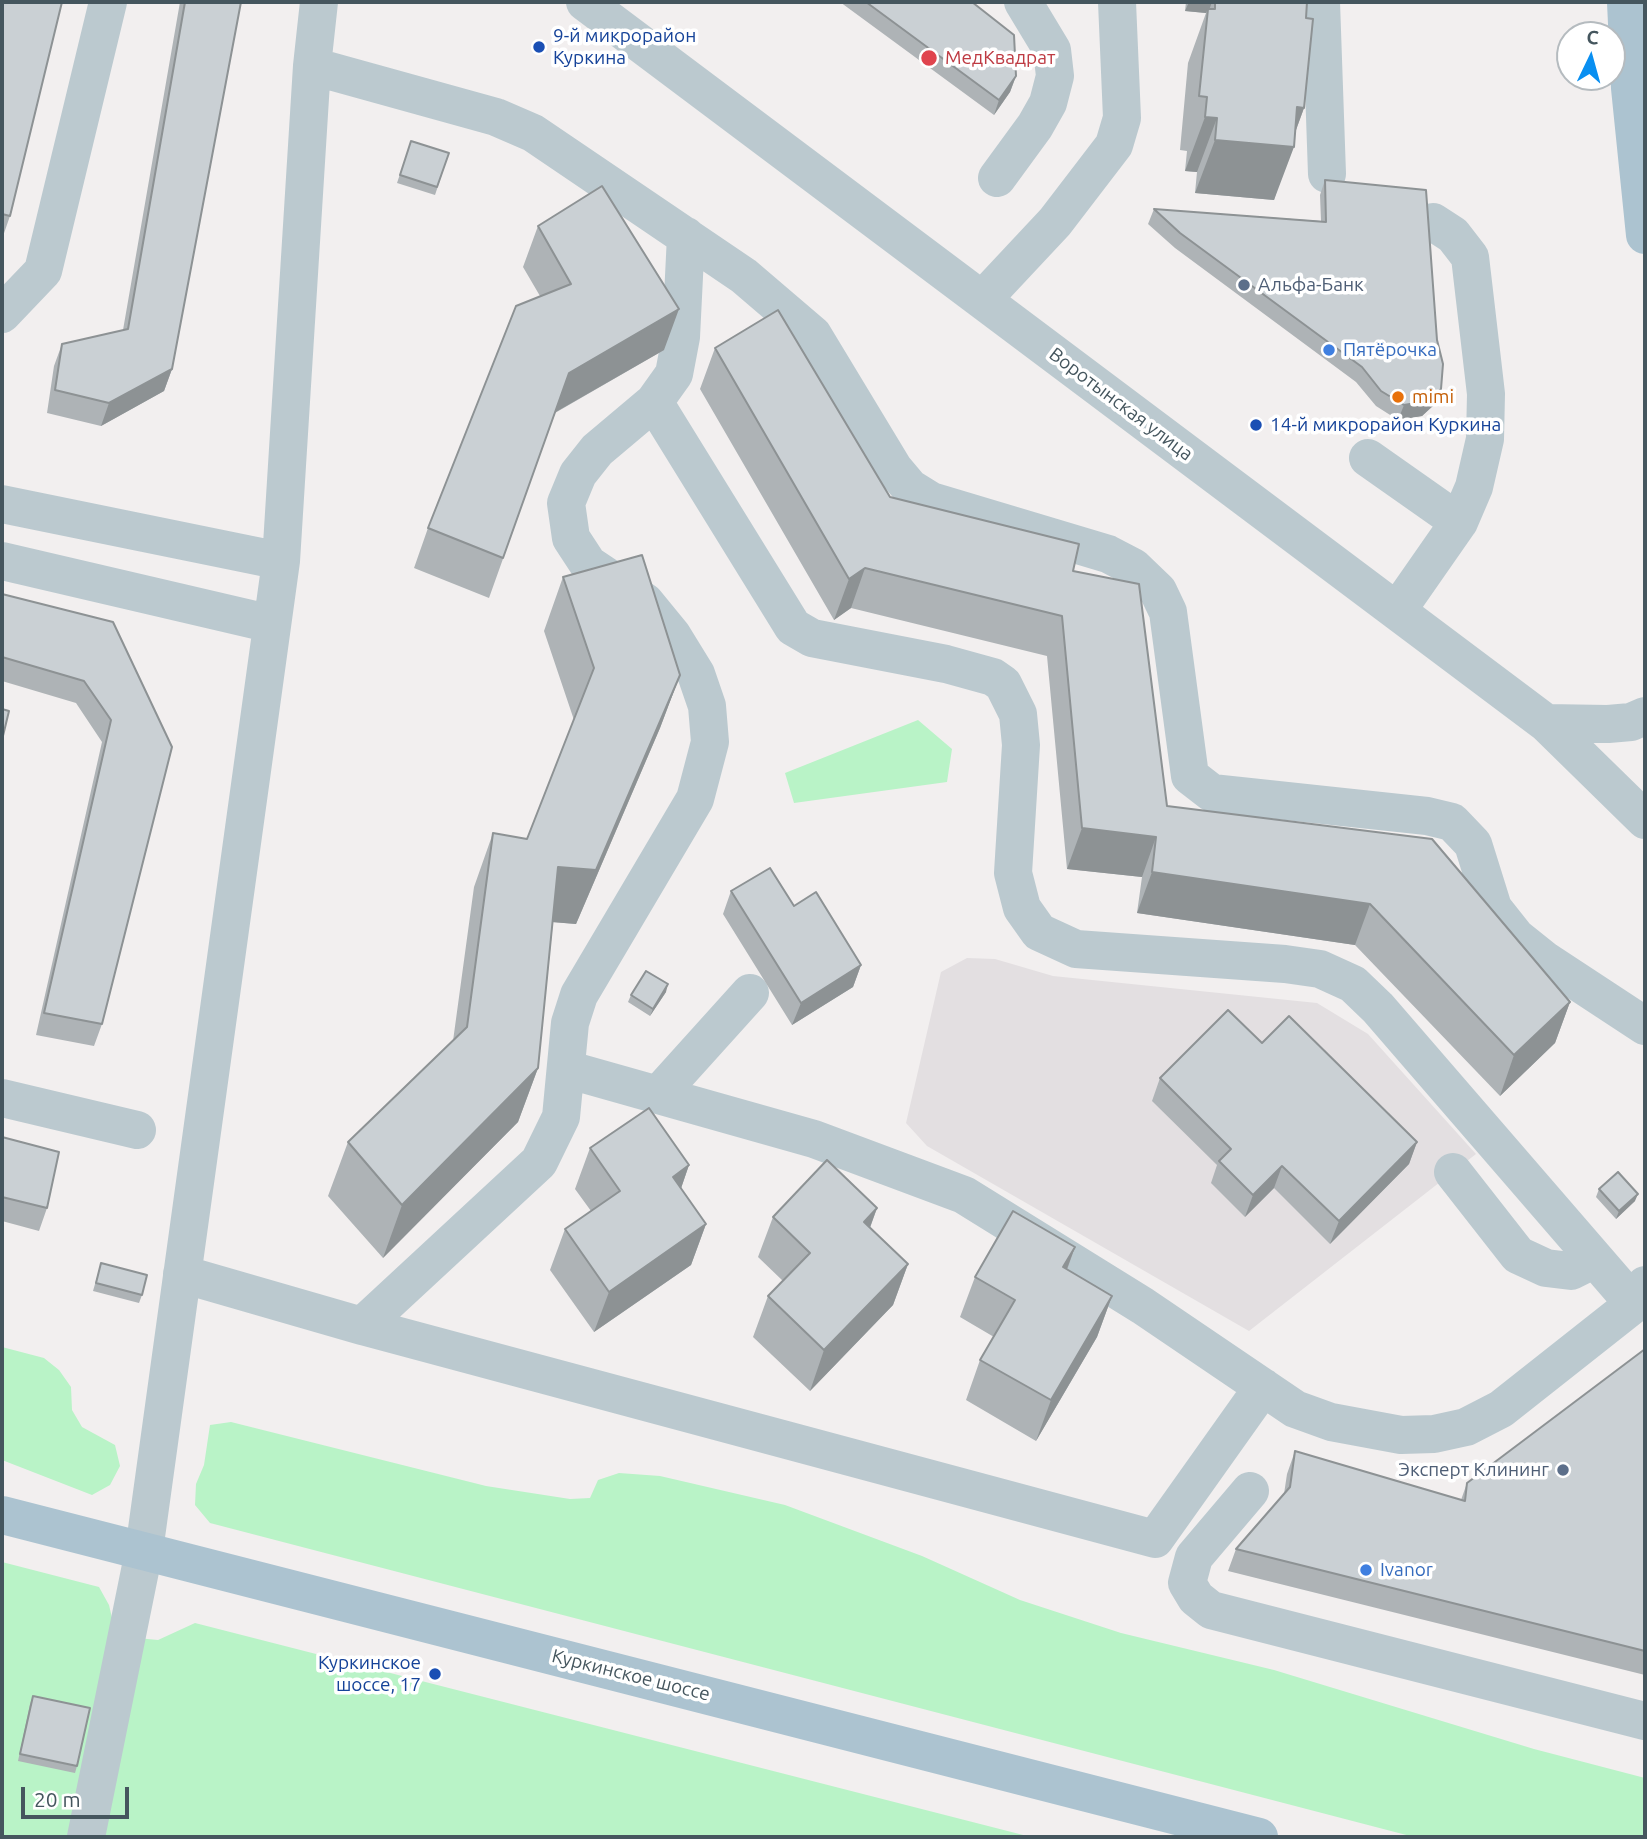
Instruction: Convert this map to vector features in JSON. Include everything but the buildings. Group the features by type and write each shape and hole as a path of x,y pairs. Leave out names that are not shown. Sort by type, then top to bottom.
{"main road":[{"path":"1626,2 1630,88 1645,235"},
{"name":"Куркинское шоссе","path":"2,1516 1259,1837"}],"street":[{"path":"2,314 43,271 108,2"},
{"path":"86,1837 144,1551 281,561 312,66 319,2"},
{"name":"Воротынская улица","path":"585,2 1546,723 1645,820"},
{"path":"997,178 1035,126 1048,103 1055,76 1052,50 1023,2"},
{"path":"982,300 1055,222 1114,145 1122,118 1117,2"},
{"path":"1321,2 1327,174"},
{"path":"312,66 496,117 533,133 744,276 813,335 894,468 910,488 931,501 1108,554 1133,567 1158,590 1168,612 1190,776 1212,793 1427,816 1452,822 1473,844 1493,908 1516,937 1546,961 1645,1026"},
{"path":"1397,611 1459,522 1474,487 1485,439 1486,394 1470,257 1453,235 1433,222"},
{"path":"362,1326 538,1162 561,1116 570,1023 579,995 695,799 710,743 707,706 696,674 672,635 645,602 588,564 571,538 566,503 578,474 597,450 654,402 674,374 681,337 686,236"},
{"path":"566,1069 814,1139 964,1195 1143,1306 1295,1409 1331,1422 1401,1436 1434,1434 1466,1427 1501,1409 1640,1295 1595,1259 1378,1008 1353,984 1320,969 1285,964 1076,949 1039,932 1022,908 1013,873 1021,745 1018,714 1003,684 993,677 946,664 812,638 793,627 654,402"},
{"path":"1368,458 1459,522"},
{"path":"2,504 281,561"},
{"path":"2,561 272,624"},
{"path":"1546,723 1608,724 1631,722 1645,716"},
{"path":"1546,723 1645,790"},
{"path":"658,1095 750,993"},
{"path":"2,1098 137,1130"},
{"path":"1453,1172 1518,1255 1546,1268 1571,1271 1595,1259"},
{"path":"182,1274 362,1326 1155,1539 1263,1387"},
{"path":"1250,1491 1194,1557 1187,1583 1196,1598 1211,1610 1645,1721"}],"shaded area":[{"path":"967,958 995,959 1053,976 1317,1003 1368,1034 1476,1154 1249,1331 927,1146 906,1123 941,972"}],"green space":[{"path":"918,720 952,749 947,782 794,803 785,773"},
{"path":"2,1347 44,1358 59,1370 71,1387 72,1410 82,1427 115,1445 120,1466 110,1485 92,1495 2,1460"},
{"path":"231,1422 486,1486 570,1499 590,1498 598,1480 619,1473 660,1476 785,1505 922,1556 1020,1600 1121,1633 1274,1670 1534,1749 1645,1778 1645,1837 1414,1837 210,1523 195,1505 196,1484 204,1465 210,1425"},
{"path":"2,1562 99,1587 109,1605 115,1631 137,1638 158,1640 195,1623 1031,1837 2,1837"}],"place":[{"name":"9-й микрорайон Куркина","path":"539,47"},
{"name":"МедКвадрат","path":"929,58"},
{"name":"Альфа-Банк","path":"1244,285"},
{"name":"Пятёрочка","path":"1329,350"},
{"name":"mimi","path":"1398,397"},
{"name":"14-й микрорайон Куркина","path":"1256,425"},
{"name":"Эксперт Клининг","path":"1563,1470"},
{"name":"Ivanor","path":"1366,1570"},
{"name":"Куркинское шоссе, 17","path":"435,1674"}]}
